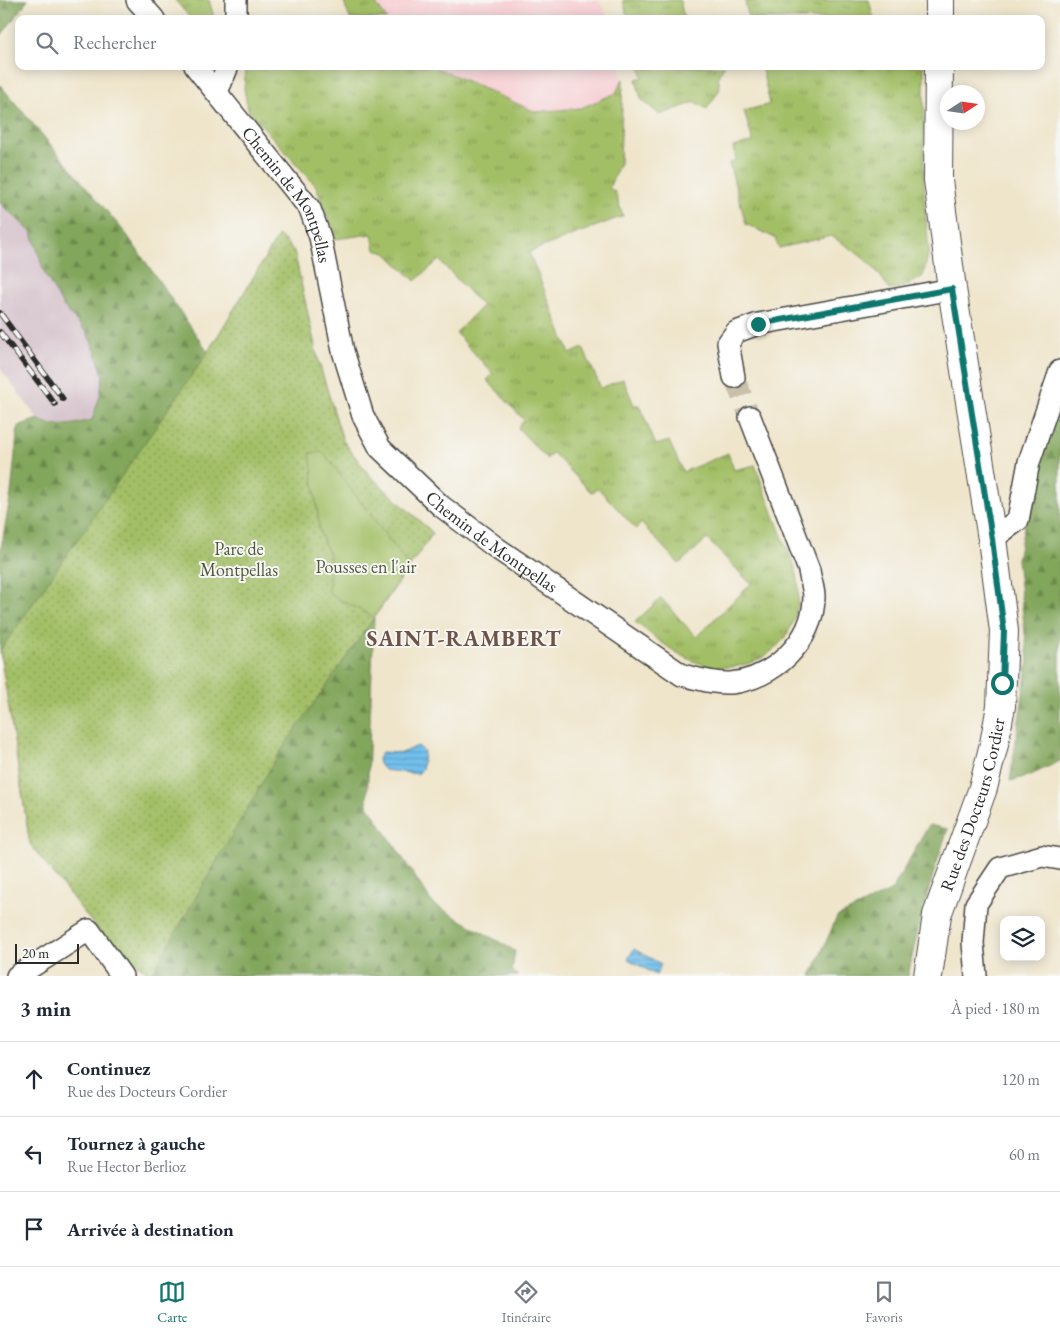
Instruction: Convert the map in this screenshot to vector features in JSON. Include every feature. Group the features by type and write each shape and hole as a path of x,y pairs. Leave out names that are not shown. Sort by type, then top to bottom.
{"street":[{"path":"137,0 150,15"},
{"path":"236,0 236,15"},
{"path":"940,0 940,15"},
{"name":"Chemin de Montpellas","path":"198,70 310,209 320,237 343,351 363,416 380,448 442,506 498,549 682,675 708,682 723,683 754,677 777,666 794,650 808,625 814,597 809,570 750,418"},
{"path":"217,92 226,70"},
{"name":"Rue des Docteurs Cordier","path":"928,976 937,915 983,788 1001,706 1004,631 992,539 952,289 938,180 939,70"},
{"path":"734,377 728,343 736,332 758,324 952,289"},
{"path":"992,539 1018,520 1029,462 1060,371"},
{"path":"976,976 973,943 976,904 1000,868 1042,856 1060,859"},
{"path":"17,976 89,930 122,976"}],"shaded area":[{"path":"373,0 596,0 604,7 606,15 384,15"},
{"path":"442,70 621,70 623,79 616,93 581,108 536,112"},
{"path":"0,203 32,233 44,272 63,306 87,333 95,350 103,375 100,395 92,420 61,426 46,424 38,419 0,368"}],"green space":[{"path":"0,0 28,0 15,15 0,37"},
{"path":"175,0 209,0 213,15 188,15"},
{"path":"343,0 373,0 384,15 349,15"},
{"path":"623,0 680,0 683,15 627,15"},
{"path":"869,0 873,15 748,15 745,1"},
{"path":"246,70 442,70 536,112 581,108 616,93 623,79 620,163 609,188 615,192 623,216 529,252 570,354 583,348 601,388 623,379 634,405 639,405 656,445 669,441 683,472 728,453 734,470 755,465 794,566 798,582 798,603 794,621 785,637 773,650 758,660 741,666 722,667 702,664 675,652 635,622 661,598 696,637 751,584 707,539 679,564 641,523 636,529 598,488 592,493 553,453 547,459 518,428 524,420 487,380 493,374 456,333 482,306 439,260 415,281 386,253 375,250 372,234 335,239 316,186 248,110 244,89"},
{"path":"641,70 722,70 718,76 720,89 707,109 695,102 660,115 641,99 636,79 643,77"},
{"path":"762,70 924,70 924,199 929,251 923,276 906,286 889,290 871,265 831,236 779,248 775,238 746,224 729,163 736,160 733,147 753,142 744,111 770,104"},
{"name":"Parc de Montpellas","path":"0,85 127,235 208,352 279,235 294,251 318,360 343,441 369,475 433,533 374,617 367,804 433,904 515,951 512,970 518,976 152,976 98,930 30,844 0,649 0,554 11,493 18,426 38,419 58,425 92,420 100,395 103,375 87,333 63,306 44,272 32,233 0,203"},
{"name":"Parc de Montpellas","path":"279,235 294,251 318,360 343,441 369,475 433,533 278,755 151,975 98,930 30,844 0,651 208,352"},
{"path":"1060,397 1060,761 1031,775 1010,781 1028,660 1017,559 1036,474"},
{"name":"Pousses en l'air","path":"323,452 409,566 374,617 329,594 330,557 320,532 310,453"},
{"path":"929,825 948,829 925,902 908,976 811,976 837,917 892,890"}],"water":[{"path":"418,746 424,751 422,769 418,774 384,770 379,764 378,759 382,752 401,753"},
{"path":"634,949 661,964 656,975 628,959"}],"tunnel":[{"path":"734,377 750,417"}],"railway":[{"path":"0,313 63,399"},
{"path":"0,332 55,404"}],"district":[{"name":"SAINT-RAMBERT","path":"464,638"}],"route":[{"path":"758,324 952,289 992,539 1004,631 1002,683"}]}
